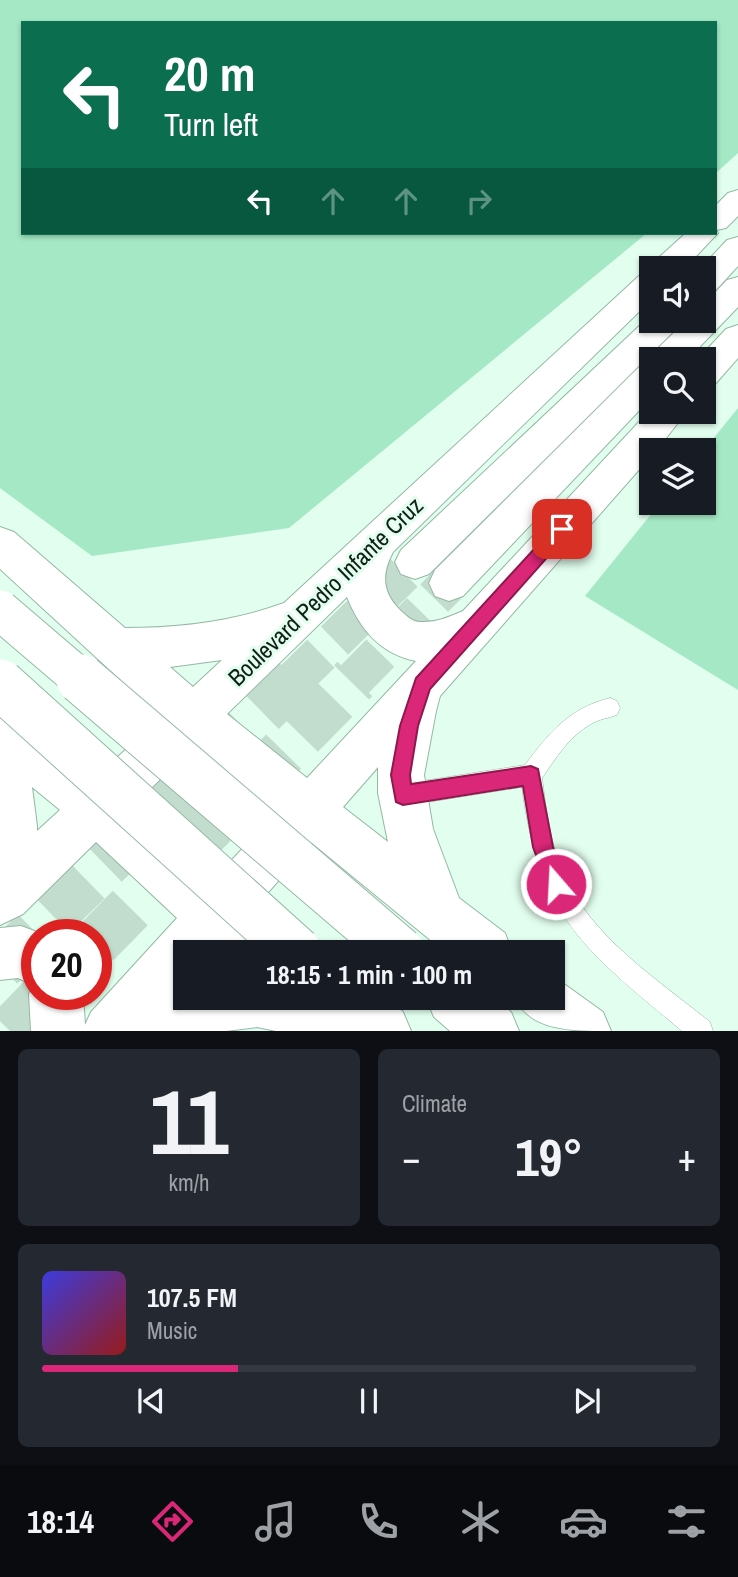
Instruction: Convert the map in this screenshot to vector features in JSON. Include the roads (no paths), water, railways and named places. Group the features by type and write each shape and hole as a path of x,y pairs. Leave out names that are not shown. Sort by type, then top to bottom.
{"main road":[{"path":"717,219 738,200"},
{"path":"679,256 701,235"},
{"path":"716,271 738,247"},
{"path":"680,347 738,288"},
{"name":"Boulevard Pedro Infante Cruz","path":"2,898 639,293"},
{"name":"Boulevard Pedro Infante Cruz","path":"415,562 653,333"},
{"path":"716,361 738,337"},
{"path":"449,583 639,388"},
{"path":"110,1031 658,424"},
{"path":"381,538 368,560 364,582 373,608 390,629 416,642 440,641 473,626"},
{"path":"0,544 193,716 471,940"},
{"path":"116,648 180,648 248,636 285,622 324,594"},
{"path":"0,610 386,940"},
{"path":"0,684 284,940"},
{"path":"422,684 409,726 400,775 408,828 441,916"},
{"path":"1,731 95,808 239,940"},
{"path":"1,731 13,826 13,848 2,898"},
{"path":"0,954 21,952"},
{"path":"168,1031 194,1016 234,1001 271,1002 329,1031"},
{"path":"58,1031 59,1010"},
{"path":"315,1010 338,1031"},
{"path":"360,1010 384,1031"},
{"path":"467,1010 492,1031"},
{"path":"557,1010 584,1031"}],"lane":[{"path":"403,795 531,775 560,735 577,719 592,711 610,708"},
{"path":"531,775 543,847 556,884 577,919 622,965 701,1031"}],"tunnel":[{"path":"293,681 415,562"},
{"path":"353,681 449,583"},
{"path":"0,966 295,679"},
{"path":"112,927 355,679"},
{"path":"10,1031 30,1010"}]}
